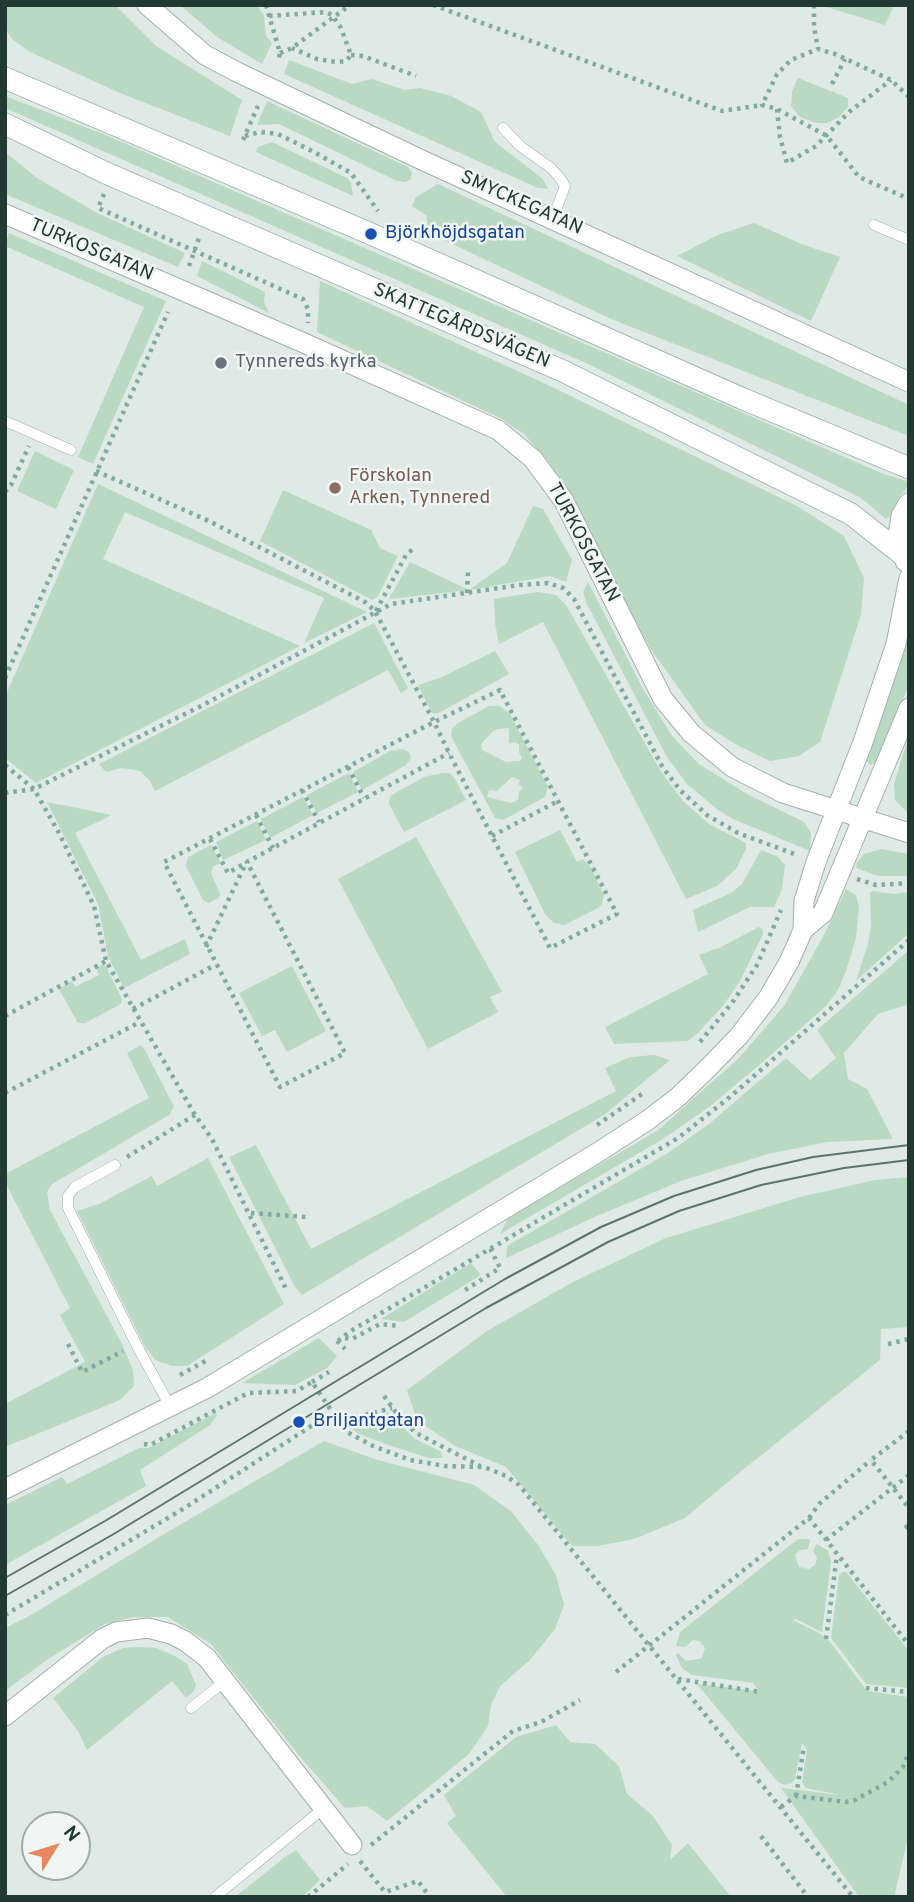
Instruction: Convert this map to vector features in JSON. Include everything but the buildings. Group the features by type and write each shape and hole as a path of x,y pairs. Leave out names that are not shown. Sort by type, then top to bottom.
{"street":[{"name":"SMYCKEGATAN","path":"147,5 205,55 237,72 424,161 909,382"},
{"path":"5,79 371,234 741,398 909,468"},
{"name":"SKATTEGÅRDSVÄGEN","path":"5,124 106,173 563,371 851,514 906,560"},
{"name":"TURKOSGATAN","path":"5,214 304,343 498,430 513,440 533,459 564,501 663,699 691,733 732,767 783,793 836,811"},
{"name":"SKATTEGÅRDSVÄGEN","path":"906,560 899,536 909,504"},
{"path":"5,1489 171,1408 597,1153 668,1105 739,1036 768,998 789,962 803,930 804,901 896,644 909,578"},
{"path":"803,930 823,913 909,708"},
{"path":"836,811 909,833"},
{"path":"5,1716 102,1639 116,1632 148,1628 185,1641 207,1658 324,1808 359,1847"}],"lane":[{"path":"503,128 520,146 551,168 565,186 553,218"},
{"path":"874,225 909,240"},
{"path":"5,421 71,450"},
{"path":"115,1165 75,1187 68,1196 68,1208 171,1408"},
{"path":"191,1707 225,1681"},
{"path":"215,1897 324,1808"}],"path":[{"path":"265,5 280,53 278,62"},
{"path":"280,53 292,48 350,5"},
{"path":"433,5 722,111 762,105 777,109 827,136 859,177 909,199"},
{"path":"814,5 818,49"},
{"path":"269,16 326,12 335,18 341,27 351,55"},
{"path":"292,48 317,59 337,62 346,61 351,55"},
{"path":"762,105 777,74 791,60 818,49 891,80 909,97"},
{"path":"351,55 363,56 416,76"},
{"path":"832,85 845,59"},
{"path":"777,109 779,136 787,163 816,146 849,112 891,80"},
{"path":"258,106 244,138 260,132 278,134 314,152 351,173 378,211"},
{"path":"104,194 98,208 303,299 309,320 304,343"},
{"path":"188,266 199,238"},
{"path":"5,678 168,312"},
{"path":"5,492 11,485 34,433"},
{"path":"96,471 209,521 365,601 375,611 433,722 550,948 617,914 500,690 433,722 163,862 280,1087 345,1053 247,862"},
{"path":"375,611 406,555 413,549"},
{"path":"467,593 468,572"},
{"path":"5,793 34,789 203,705 391,604 548,583 564,588 578,606 663,768 680,790 707,815 738,833 816,862"},
{"path":"210,839 228,873 449,753"},
{"path":"5,765 34,789 59,833 93,906 106,961 195,1115 212,1139 287,1291"},
{"path":"348,766 364,798"},
{"path":"302,790 319,822"},
{"path":"492,836 558,802"},
{"path":"256,815 274,848"},
{"path":"206,947 247,862"},
{"path":"840,872 876,885 909,883"},
{"path":"709,1032 757,965 781,909"},
{"path":"338,1341 678,1138 730,1097 909,940"},
{"path":"5,1016 106,961"},
{"path":"133,1009 215,965"},
{"path":"5,1093 140,1022"},
{"path":"587,1131 652,1088"},
{"path":"115,1165 195,1115"},
{"path":"250,1213 306,1217"},
{"path":"465,1290 500,1268 490,1248"},
{"path":"344,1338 352,1339 380,1324 400,1326"},
{"path":"332,1335 345,1349"},
{"path":"888,1344 909,1339"},
{"path":"68,1344 82,1372 129,1348"},
{"path":"176,1377 219,1354"},
{"path":"139,1444 150,1445 248,1393 297,1391 329,1372"},
{"path":"312,1382 345,1431 373,1446 410,1460 444,1466 484,1468"},
{"path":"384,1396 416,1433 519,1485 853,1897"},
{"path":"5,1615 183,1509 321,1420 346,1420 392,1408"},
{"path":"616,1672 809,1518 819,1504 909,1431"},
{"path":"871,1460 909,1508"},
{"path":"826,1539 909,1475"},
{"path":"809,1518 909,1644"},
{"path":"826,1639 837,1554"},
{"path":"676,1679 760,1692"},
{"path":"866,1688 909,1692"},
{"path":"359,1847 513,1731 541,1722 580,1700"},
{"path":"796,1796 804,1746"},
{"path":"781,1807 796,1796 846,1802 855,1800 888,1782 903,1767 909,1752"},
{"path":"761,1836 808,1897"},
{"path":"308,1897 356,1857 384,1895 418,1881 430,1897"}],"green space":[{"path":"5,5 115,5 156,46 242,100 230,136 120,93 30,52 12,39 5,28"},
{"path":"180,5 257,5 264,16 266,36 272,43 262,64 217,37"},
{"path":"820,5 894,5 885,25"},
{"path":"289,60 352,84 372,79 405,90 420,88 451,96 481,112 495,142 543,179 548,189 538,188 284,74"},
{"path":"798,78 848,98 848,107 839,117 827,123 816,123 800,117 791,106 792,91"},
{"path":"5,96 108,136 881,473 907,481 908,486 886,519 861,498 588,364 5,108"},
{"path":"267,101 408,167 412,173 411,179 405,182 397,181 279,124 257,125"},
{"path":"272,142 347,178 351,183 353,196 256,152 258,147"},
{"path":"5,152 37,178 97,213 185,253 178,267 5,194"},
{"path":"438,184 909,405 909,436 611,319 429,233 426,215 412,206 416,197"},
{"path":"754,223 840,257 811,321 677,256 718,235"},
{"path":"9,233 166,301 93,464 78,457 144,307 5,246"},
{"path":"202,261 265,292 264,302 269,313 197,276"},
{"path":"320,281 546,384 797,506 844,536 864,578 861,615 820,742 799,756 770,761 705,725 650,648 549,462 523,433 500,418 317,332"},
{"path":"35,451 74,470 56,509 17,491"},
{"path":"98,484 367,612 304,643 324,598 125,512 103,559 300,646 36,783 5,758 5,697"},
{"path":"283,490 371,530 380,548 398,556 378,596 372,600 260,541"},
{"path":"533,506 543,509 572,560 566,582 550,576 469,590 507,563"},
{"path":"410,562 469,590 389,599"},
{"path":"588,582 643,689 672,736 699,764 747,794 804,822 811,833 810,851 733,819 687,784 667,757 587,604 583,592"},
{"path":"538,592 556,595 566,605 662,773 683,801 709,824 746,843 746,849 736,869 717,886 686,899 543,622 499,644 494,599"},
{"path":"909,616 909,685 876,762 870,765 864,757"},
{"path":"374,623 408,688 401,693 388,670 155,791 140,771 122,768 106,772 99,764"},
{"path":"495,651 509,674 437,714 432,713 418,685 442,677"},
{"path":"489,706 500,706 510,714 548,787 545,797 503,820 495,818 451,736 452,729","holes":["509,728 509,744 519,744 522,758 520,761 506,762 482,750 481,744 492,732","512,777 520,780 518,784 523,788 519,792 518,800 511,803 487,797 489,790 497,791"]},
{"path":"909,735 909,814 895,800 894,784"},
{"path":"402,749 409,752 411,758 406,765 362,790 353,772 390,751"},
{"path":"349,773 358,792 317,813 307,795"},
{"path":"450,773 466,800 404,832 389,804 390,796 424,777"},
{"path":"303,797 313,815 270,838 261,819"},
{"path":"47,802 112,815 75,833 141,960 185,939 190,954 124,988 108,956 98,904"},
{"path":"257,821 266,840 223,860 216,842"},
{"path":"560,830 577,862 583,859 590,866 604,895 598,908 564,925 554,923 545,914 515,852"},
{"path":"416,837 502,992 490,997 498,1012 428,1049 338,879"},
{"path":"211,845 221,863 213,866 211,873 220,894 219,898 208,903 203,900 186,866 188,857"},
{"path":"881,849 909,854 909,876 878,876 856,868 857,862 864,854"},
{"path":"761,850 778,857 785,865 782,889 774,907 750,907 698,932 693,910 731,893 742,884"},
{"path":"846,889 856,895 859,906 856,938 838,990 826,1006 709,1107 663,1139 500,1234 508,1218 657,1131 738,1059 784,1006 823,937"},
{"path":"872,891 894,894 909,892 909,933 856,981 868,944"},
{"path":"759,927 763,934 740,981 722,1007 698,1033 688,1041 614,1044 605,1027 708,974 699,955 719,948"},
{"path":"909,950 909,1004 878,1014 844,1053 848,1079 867,1089 893,1139 827,1142 768,1154 681,1181 506,1258 507,1246 668,1153 709,1124 786,1058 810,1080 836,1058 817,1030"},
{"path":"106,966 122,999 121,1004 85,1023 78,1023 59,989 72,981 75,987 99,975 96,968"},
{"path":"292,966 326,1031 287,1052 275,1030 262,1036 239,993"},
{"path":"141,1045 174,1107 169,1115 52,1184 47,1192 50,1210 122,1344 133,1370 134,1386 120,1400 5,1447 5,1404 85,1362 60,1315 70,1308 5,1182 5,1174 149,1098 127,1053"},
{"path":"655,1055 670,1060 604,1115 302,1295 295,1287 229,1157 256,1145 311,1249 616,1091 605,1068 630,1057"},
{"path":"208,1158 284,1304 187,1366 172,1366 155,1360 144,1345 77,1211 99,1204 152,1176 157,1186"},
{"path":"909,1177 909,1327 881,1329 880,1360 685,1518 634,1539 598,1546 572,1546 506,1467 455,1446 417,1420 407,1390 487,1331 573,1282 666,1238 800,1197 875,1180"},
{"path":"471,1263 481,1275 404,1322 381,1319"},
{"path":"319,1338 337,1356 327,1368 295,1385 242,1383"},
{"path":"216,1413 217,1416 210,1425 140,1470 146,1486 5,1565 5,1505 62,1477 67,1484 139,1448 148,1448"},
{"path":"388,1413 415,1439 440,1451 443,1458 429,1458 391,1446 357,1433 347,1425"},
{"path":"324,1441 378,1460 474,1485 511,1511 538,1545 556,1575 564,1605 555,1629 530,1660 500,1686 491,1705 488,1726 469,1754 387,1821 367,1806 345,1808 297,1753 211,1644 168,1617 133,1617 105,1624 48,1659 5,1691 5,1628"},
{"path":"798,1539 810,1541 808,1549 800,1550 795,1555 799,1567 809,1569 815,1565 817,1557 813,1551 817,1544 828,1551 831,1561 822,1632 793,1620 821,1634 831,1643 867,1691 909,1697 909,1833 894,1897 859,1897 781,1788 841,1795 806,1788 802,1782 807,1750 802,1743 795,1779 785,1785 778,1782 697,1684 759,1691 753,1683 692,1675 682,1668 676,1655 678,1653 686,1661 702,1658 705,1648 700,1641 693,1640 685,1647 676,1646 680,1632"},
{"path":"846,1572 909,1651 909,1688 866,1684 831,1638 839,1575"},
{"path":"123,1648 156,1648 187,1664 196,1685 194,1691 186,1698 172,1681 87,1750 78,1731 53,1698 103,1657"},
{"path":"556,1725 570,1742 595,1744 619,1766 627,1794 653,1816 672,1845 670,1860 688,1843 731,1897 507,1897 447,1823 456,1816 444,1795 516,1737"},
{"path":"296,1850 320,1880 302,1897 235,1897 285,1857"}],"tram line":[{"path":"5,1578 105,1521 505,1279 601,1227 674,1196 756,1170 813,1157 909,1145"},
{"path":"5,1596 112,1535 486,1308 608,1242 679,1211 761,1185 844,1168 909,1160"}],"place":[{"name":"Björkhöjdsgatan","path":"371,234"},
{"name":"Tynnereds kyrka","path":"221,363"},
{"name":"Förskolan Arken, Tynnered","path":"335,488"},
{"name":"Briljantgatan","path":"299,1422"}]}
